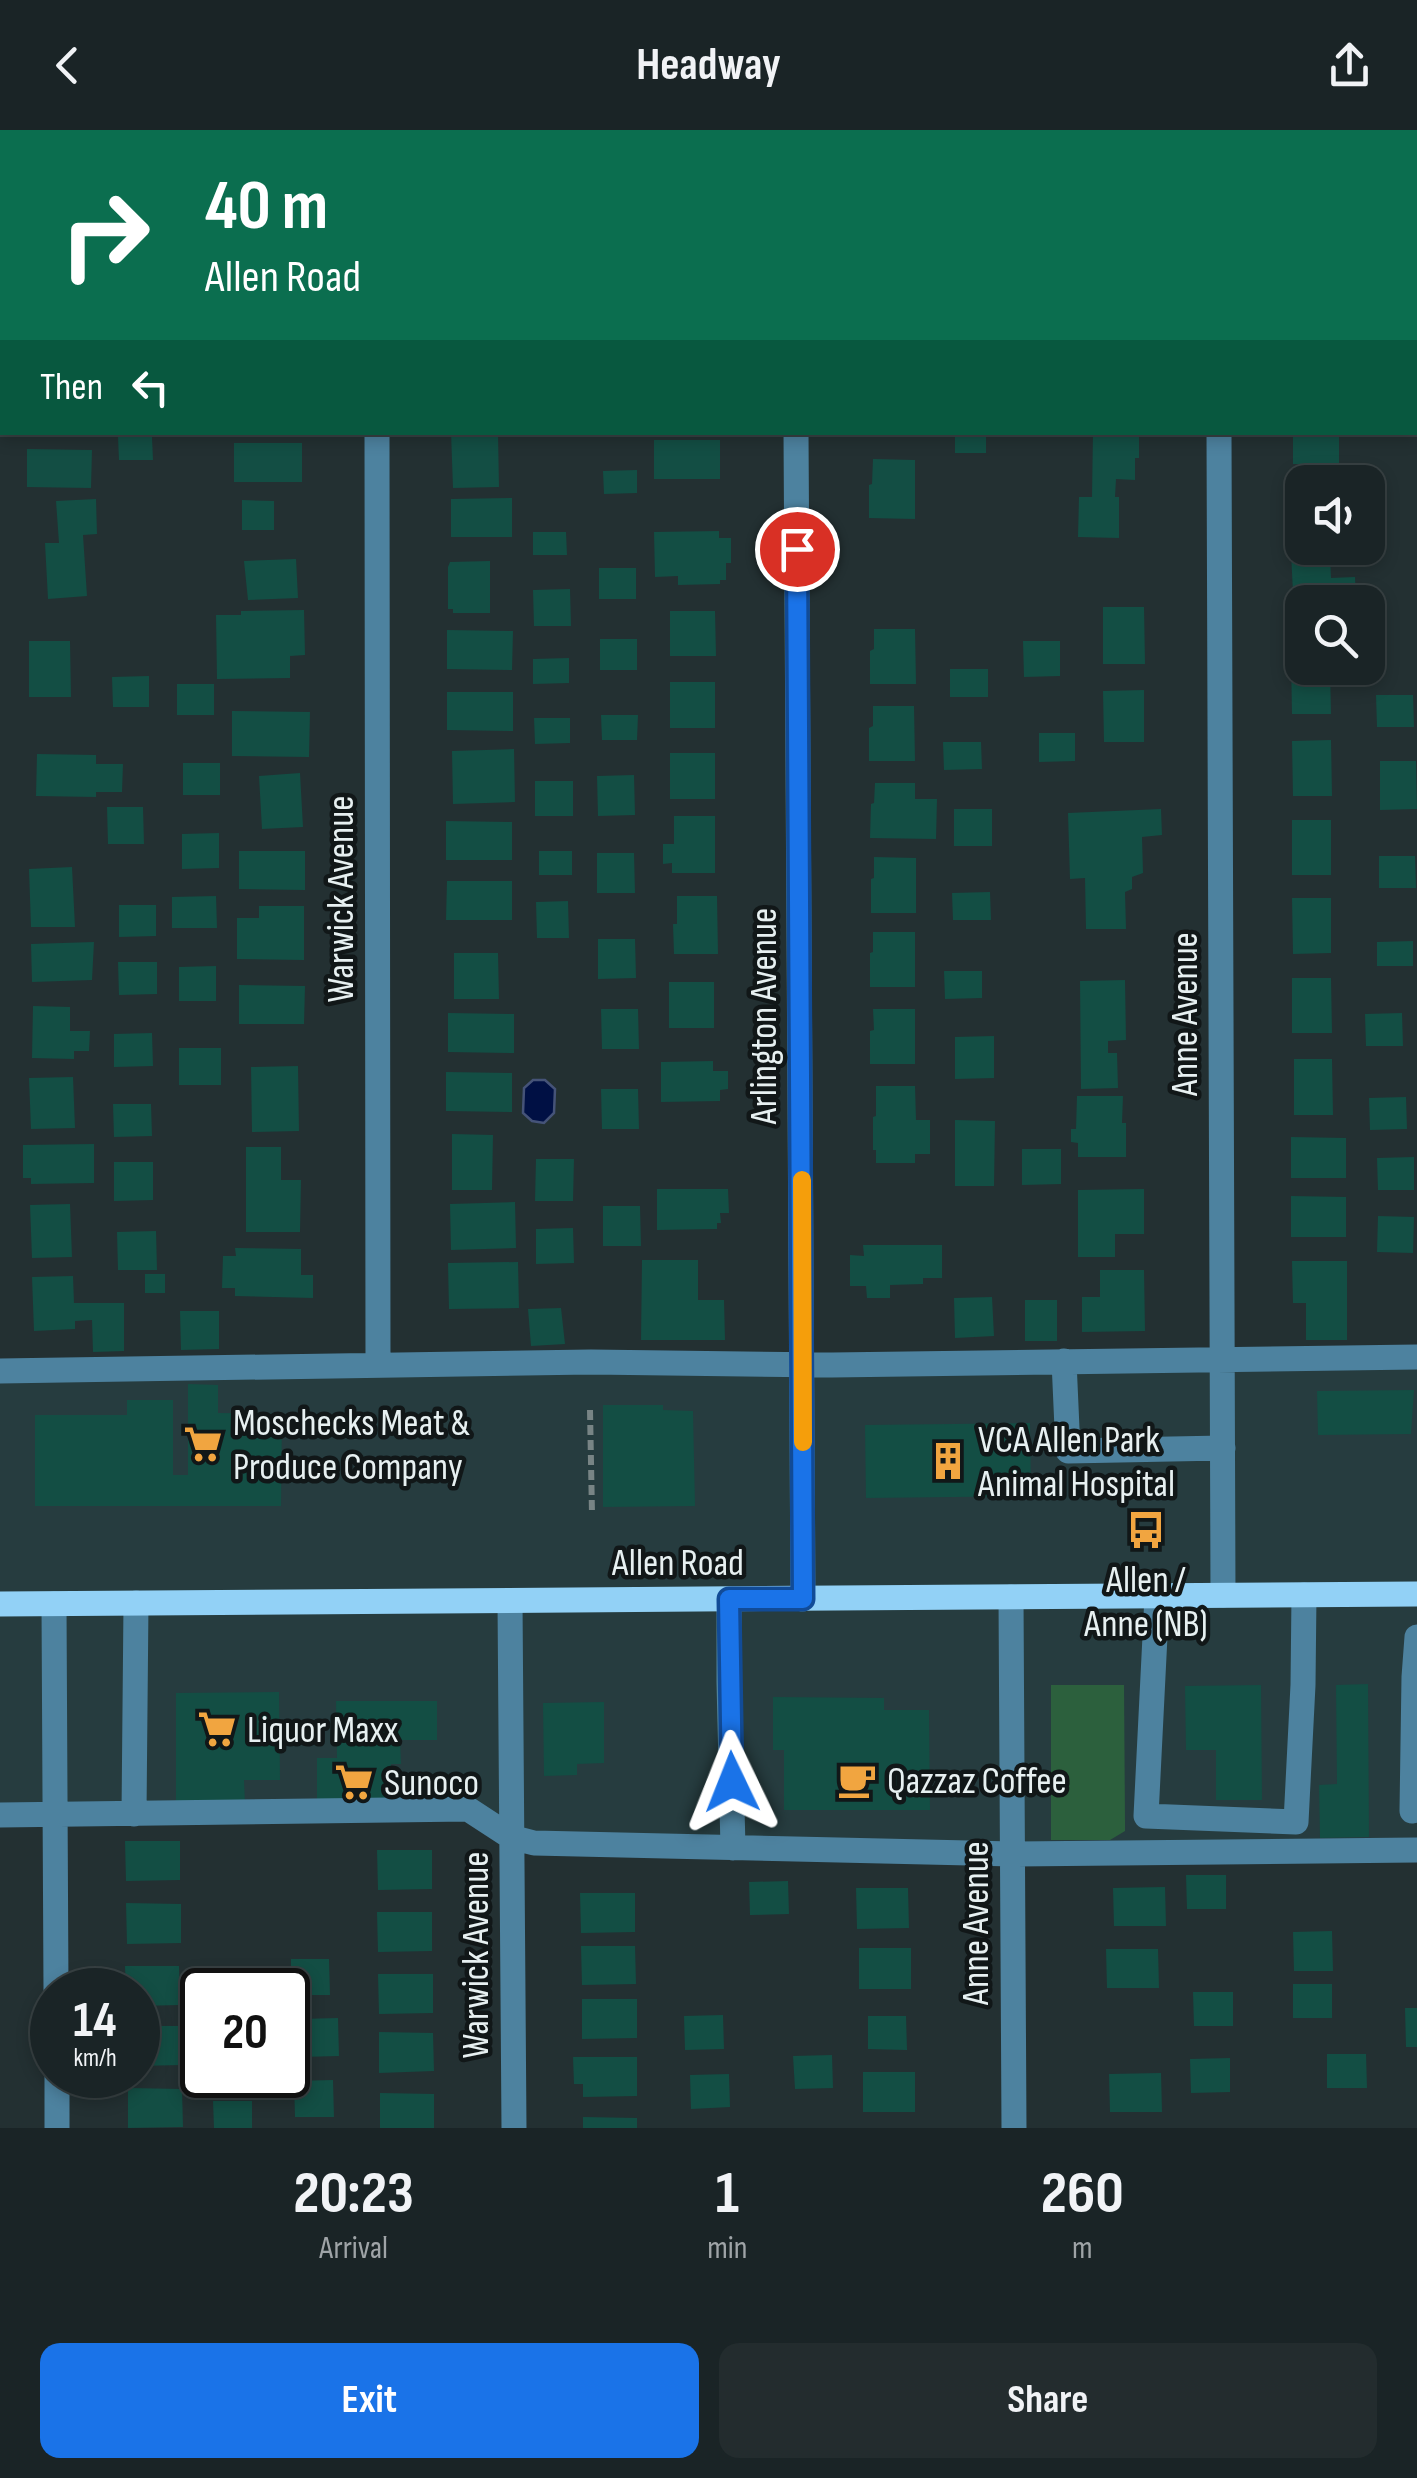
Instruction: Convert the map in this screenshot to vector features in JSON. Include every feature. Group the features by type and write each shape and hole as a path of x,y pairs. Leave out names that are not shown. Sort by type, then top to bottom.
{"main road":[{"name":"Allen Road","path":"0,1604 1417,1594"}],"street":[{"name":"Warwick Avenue","path":"376,435 378,1364"},
{"name":"Arlington Avenue","path":"796,435 803,1599"},
{"name":"Anne Avenue","path":"1218,435 1223,1596"},
{"path":"0,1371 378,1364 832,1365 1417,1357"},
{"path":"1064,1362 1068,1451 1223,1448"},
{"path":"1157,1596 1146,1816 1296,1822 1304,1685 1304,1595"},
{"name":"Anne Avenue","path":"1011,1597 1014,2128"},
{"path":"729,1599 733,1848"},
{"name":"Warwick Avenue","path":"510,1601 514,2128"},
{"path":"134,1814 136,1602"},
{"path":"54,1604 56,1968"},
{"path":"1417,1636 1412,1810 1417,1810"},
{"path":"0,1815 468,1809 512,1838 534,1843 1012,1854 1417,1850"},
{"path":"57,2098 57,2128"}],"path":[{"path":"590,1410 592,1514"}],"shaded area":[{"path":"533,1080 545,1080 555,1089 554,1113 544,1123 532,1121 523,1113 524,1088"},
{"path":"1417,1357 1417,1850 534,1843 468,1809 0,1815 0,1371"}],"green space":[{"path":"1051,1685 1124,1685 1125,1831 1110,1840 1051,1840"}],"building":[{"path":"451,435 498,435 499,487 453,488"},
{"path":"955,435 986,435 986,453 955,453"},
{"path":"1093,435 1139,435 1135,480 1116,479 1119,538 1078,537 1079,497 1092,497"},
{"path":"1293,435 1339,435 1339,465 1293,464"},
{"path":"118,437 152,437 153,460 119,460"},
{"path":"654,440 720,440 720,479 654,479"},
{"path":"234,443 302,443 302,482 234,482"},
{"path":"27,449 92,450 91,488 27,487"},
{"path":"873,459 915,460 915,519 869,518"},
{"path":"637,470 637,493 604,494 603,471"},
{"path":"512,498 512,537 451,537 451,499"},
{"path":"96,499 97,534 83,535 87,596 48,599 45,543 59,543 56,501"},
{"path":"242,500 274,501 274,530 242,530"},
{"path":"719,531 719,538 731,538 726,580 720,580 720,584 678,585 678,576 655,577 654,532"},
{"path":"533,532 566,532 567,555 533,555"},
{"path":"296,559 298,598 248,600 244,561"},
{"path":"490,561 490,613 453,613 453,609 448,609 450,562"},
{"path":"1292,565 1330,565 1331,578 1355,577 1355,585 1293,585"},
{"path":"599,568 636,568 636,599 599,599"},
{"path":"570,589 571,626 534,626 533,590"},
{"path":"1103,607 1144,607 1145,664 1103,664"},
{"path":"304,610 305,655 290,656 290,678 217,679 216,615"},
{"path":"670,611 715,611 716,656 670,656"},
{"path":"874,629 915,629 916,684 870,684"},
{"path":"447,630 513,631 512,670 447,669"},
{"path":"600,639 637,639 637,670 600,670"},
{"path":"29,641 70,641 71,697 29,697"},
{"path":"1023,641 1060,641 1060,676 1024,677"},
{"path":"569,658 569,683 533,684 533,659"},
{"path":"950,669 988,669 988,697 950,697"},
{"path":"149,676 149,707 113,707 112,677"},
{"path":"670,682 715,682 715,728 670,728"},
{"path":"177,684 214,684 214,715 177,715"},
{"path":"1291,685 1330,685 1331,714 1292,714"},
{"path":"1144,690 1144,742 1104,742 1103,691"},
{"path":"447,692 513,692 513,731 447,730"},
{"path":"1376,695 1413,695 1414,727 1377,727"},
{"path":"873,706 914,706 915,761 869,761"},
{"path":"232,711 310,712 309,757 232,756"},
{"path":"601,715 638,715 637,740 602,740"},
{"path":"534,718 570,718 570,743 535,744"},
{"path":"1039,733 1075,733 1075,761 1039,762"},
{"path":"1331,740 1332,796 1293,796 1292,741"},
{"path":"943,742 981,742 982,769 944,770"},
{"path":"514,749 515,802 453,804 452,751"},
{"path":"670,753 715,753 715,799 670,799"},
{"path":"37,754 96,755 96,764 123,764 122,792 96,792 96,797 36,796"},
{"path":"1380,761 1416,761 1417,809 1380,810"},
{"path":"183,763 220,763 220,795 183,795"},
{"path":"300,773 303,827 262,829 259,776"},
{"path":"634,775 635,815 598,816 597,776"},
{"path":"535,781 573,781 573,816 535,816"},
{"path":"875,783 915,783 915,799 937,799 936,839 870,838"},
{"path":"107,807 143,807 144,844 108,844"},
{"path":"954,809 992,809 992,846 954,846"},
{"path":"1161,809 1162,835 1142,837 1143,873 1132,877 1132,889 1125,892 1126,929 1086,929 1085,878 1070,879 1068,813"},
{"path":"674,816 715,816 715,873 672,873 672,863 663,864 663,844 674,844"},
{"path":"1292,820 1331,820 1331,875 1292,875"},
{"path":"446,821 512,822 512,860 446,860"},
{"path":"219,833 219,868 182,869 182,834"},
{"path":"239,851 305,851 305,890 239,889"},
{"path":"539,851 572,851 572,875 539,875"},
{"path":"597,853 634,853 635,893 597,893"},
{"path":"1379,856 1415,856 1416,888 1379,888"},
{"path":"874,857 916,858 916,913 871,913"},
{"path":"72,867 75,927 31,927 29,869"},
{"path":"447,881 512,881 512,920 446,920"},
{"path":"990,892 991,920 953,920 952,893"},
{"path":"216,896 217,928 172,928 172,897"},
{"path":"677,896 717,896 718,954 674,954"},
{"path":"1292,898 1331,898 1331,953 1293,954"},
{"path":"568,901 569,938 537,938 536,902"},
{"path":"119,905 156,905 156,936 119,937"},
{"path":"259,906 304,906 304,960 237,959 237,918 259,918"},
{"path":"873,932 915,932 915,987 870,987"},
{"path":"598,939 635,939 636,978 598,979"},
{"path":"1413,941 1413,966 1377,966 1377,942"},
{"path":"94,942 92,980 32,982 31,944"},
{"path":"454,953 498,953 499,999 454,999"},
{"path":"118,962 157,962 157,994 119,995"},
{"path":"216,966 216,1001 179,1001 179,967"},
{"path":"944,971 982,971 982,998 945,999"},
{"path":"1292,978 1331,978 1332,1033 1292,1033"},
{"path":"1125,980 1126,1040 1108,1041 1108,1053 1117,1053 1118,1088 1081,1089 1080,981"},
{"path":"669,982 714,982 714,1028 669,1028"},
{"path":"239,985 305,986 304,1024 239,1024"},
{"path":"33,1006 70,1007 70,1031 90,1031 89,1051 74,1051 74,1059 32,1058"},
{"path":"601,1009 638,1009 639,1049 602,1049"},
{"path":"873,1009 915,1009 915,1064 870,1064"},
{"path":"448,1013 514,1014 514,1053 448,1052"},
{"path":"1402,1013 1403,1046 1366,1046 1365,1014"},
{"path":"152,1033 153,1066 114,1067 114,1034"},
{"path":"994,1036 994,1078 955,1079 955,1037"},
{"path":"179,1048 221,1048 221,1085 179,1085"},
{"path":"1294,1059 1332,1059 1333,1115 1294,1115"},
{"path":"713,1061 713,1071 728,1071 728,1089 720,1090 720,1101 661,1102 661,1062"},
{"path":"298,1066 299,1131 252,1132 251,1067"},
{"path":"446,1072 512,1073 512,1112 446,1111"},
{"path":"73,1077 75,1128 31,1129 29,1078"},
{"path":"876,1086 915,1086 916,1120 930,1120 930,1154 915,1154 915,1163 876,1163"},
{"path":"601,1089 638,1089 639,1129 602,1129"},
{"path":"1077,1096 1123,1096 1126,1157 1078,1157 1078,1143 1071,1142 1071,1129 1076,1129"},
{"path":"1406,1097 1407,1129 1370,1130 1369,1098"},
{"path":"113,1104 151,1104 152,1136 114,1137"},
{"path":"955,1120 995,1121 994,1186 955,1186"},
{"path":"452,1134 493,1135 492,1190 452,1190"},
{"path":"1291,1137 1346,1138 1346,1178 1291,1178"},
{"path":"94,1144 94,1183 31,1184 31,1178 23,1178 23,1145"},
{"path":"246,1147 281,1147 281,1180 301,1180 300,1232 246,1232"},
{"path":"1022,1149 1061,1149 1061,1184 1022,1185"},
{"path":"1414,1157 1414,1190 1378,1190 1377,1158"},
{"path":"536,1159 574,1159 573,1201 535,1201"},
{"path":"114,1162 153,1162 153,1200 114,1201"},
{"path":"657,1189 728,1189 729,1213 720,1213 717,1229 657,1230"},
{"path":"1144,1189 1144,1234 1115,1234 1115,1257 1078,1257 1078,1190"},
{"path":"1291,1196 1346,1197 1346,1237 1291,1237"},
{"path":"515,1202 516,1248 451,1250 450,1204"},
{"path":"70,1204 72,1257 32,1258 30,1205"},
{"path":"603,1206 640,1206 641,1246 603,1246"},
{"path":"1378,1216 1414,1217 1413,1253 1377,1252"},
{"path":"573,1228 574,1263 536,1264 536,1229"},
{"path":"156,1231 157,1270 118,1270 117,1232"},
{"path":"863,1245 942,1245 942,1278 923,1278 923,1284 890,1285 890,1298 867,1298 866,1286 850,1286 850,1255 864,1256"},
{"path":"235,1248 301,1249 301,1275 313,1275 313,1298 235,1296 235,1288 222,1288 223,1256 236,1256"},
{"path":"642,1260 698,1260 698,1300 724,1300 725,1340 641,1340"},
{"path":"1292,1261 1347,1261 1347,1340 1306,1340 1306,1303 1293,1303"},
{"path":"518,1262 519,1308 449,1309 448,1263"},
{"path":"1100,1270 1144,1270 1145,1331 1082,1332 1082,1297 1100,1297"},
{"path":"145,1274 165,1274 165,1293 145,1293"},
{"path":"73,1276 74,1303 124,1303 124,1351 93,1352 92,1320 75,1321 75,1329 34,1331 32,1277"},
{"path":"992,1297 994,1336 955,1338 954,1298"},
{"path":"1025,1300 1057,1300 1057,1341 1025,1341"},
{"path":"561,1308 565,1344 531,1346 528,1309"},
{"path":"180,1311 219,1311 219,1349 181,1350"},
{"path":"188,1384 218,1385 218,1413 282,1414 281,1506 35,1506 35,1415 127,1415 127,1400 173,1400 173,1475 188,1475"},
{"path":"1414,1390 1411,1434 1318,1435 1317,1391"},
{"path":"603,1405 663,1405 663,1410 693,1411 695,1506 603,1507"},
{"name":"VCA Allen Park Animal Hospital","path":"1030,1423 1031,1496 866,1498 865,1425"},
{"path":"1368,1684 1369,1837 1320,1838 1319,1785 1337,1784 1336,1685"},
{"path":"1261,1685 1262,1800 1216,1800 1216,1750 1186,1750 1185,1686"},
{"path":"279,1692 280,1780 244,1780 245,1804 176,1804 176,1693"},
{"name":"Qazzaz Coffee","path":"773,1697 884,1698 884,1710 929,1710 930,1810 784,1810 784,1750 773,1750"},
{"path":"336,1701 437,1701 437,1740 400,1740 401,1764 391,1764 392,1799 317,1799 317,1758 337,1758"},
{"path":"604,1702 604,1763 577,1764 577,1775 544,1776 543,1703"},
{"path":"125,1841 180,1841 180,1880 126,1881"},
{"path":"377,1850 432,1850 432,1889 378,1890"},
{"path":"1186,1875 1226,1875 1226,1909 1187,1909"},
{"path":"788,1881 789,1914 750,1915 749,1882"},
{"path":"1165,1887 1166,1926 1114,1926 1113,1888"},
{"path":"856,1888 908,1888 909,1928 857,1929"},
{"path":"580,1893 635,1893 635,1932 581,1933"},
{"path":"126,1903 181,1904 181,1943 127,1944"},
{"path":"377,1912 432,1912 432,1951 378,1952"},
{"path":"1332,1931 1333,1971 1294,1971 1293,1932"},
{"path":"581,1946 635,1946 636,1984 582,1985"},
{"path":"859,1948 911,1948 911,1989 859,1989"},
{"path":"1106,1949 1158,1949 1159,1988 1107,1988"},
{"path":"291,1959 329,1959 330,1995 310,1995 310,1968 291,1968"},
{"path":"179,1966 180,2005 160,2005 160,1968 125,1968"},
{"path":"378,1974 433,1974 433,2013 379,2014"},
{"path":"1293,1984 1332,1984 1332,2018 1293,2018"},
{"path":"1193,1992 1233,1992 1233,2026 1194,2026"},
{"path":"582,1999 637,1999 637,2038 582,2039"},
{"path":"1405,2008 1417,2008 1417,2047 1406,2047"},
{"path":"723,2015 724,2049 685,2050 684,2016"},
{"path":"868,2016 906,2016 907,2050 868,2049"},
{"path":"338,2018 339,2056 310,2057 310,2019"},
{"path":"160,2026 180,2026 180,2065 160,2066"},
{"path":"379,2032 433,2033 434,2071 379,2073"},
{"path":"1327,2054 1366,2054 1367,2088 1327,2088"},
{"path":"832,2055 833,2088 795,2089 793,2056"},
{"path":"573,2057 637,2057 637,2096 583,2097 583,2084 574,2084"},
{"path":"1230,2058 1230,2092 1191,2093 1190,2059"},
{"path":"863,2072 915,2072 915,2112 863,2112"},
{"path":"1161,2073 1162,2112 1110,2112 1109,2074"},
{"path":"729,2074 730,2107 691,2109 690,2075"},
{"path":"333,2080 334,2117 295,2117 294,2098 310,2098 310,2081"},
{"path":"160,2089 180,2089 183,2127 128,2128 128,2098 160,2098"},
{"path":"380,2093 434,2094 434,2128 380,2128"},
{"path":"213,2101 252,2101 252,2128 214,2128"},
{"path":"583,2117 637,2118 637,2128 583,2128"}],"slow traffic":[{"path":"802,1180 803,1442"}],"place":[{"name":"Moschecks Meat & Produce Company","path":"203,1444"},
{"name":"VCA Allen Park Animal Hospital","path":"948,1461"},
{"name":"Allen / Anne (NB)","path":"1146,1530"},
{"name":"Liquor Maxx","path":"217,1729"},
{"name":"Qazzaz Coffee","path":"857,1780"},
{"name":"Sunoco","path":"354,1782"}],"route":[{"path":"732,1782 729,1599 803,1599 797,549"}]}
